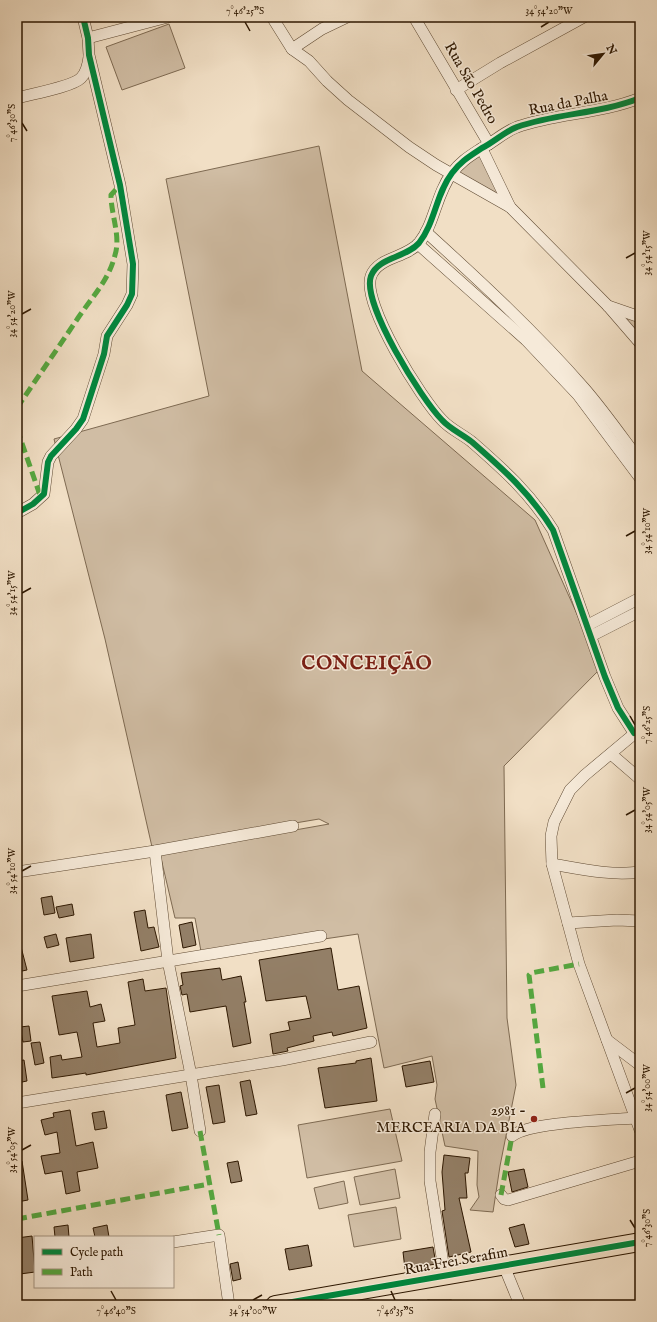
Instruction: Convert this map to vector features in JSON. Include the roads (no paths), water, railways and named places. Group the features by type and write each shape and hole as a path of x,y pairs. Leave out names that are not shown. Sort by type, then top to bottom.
{"main road":[{"name":"Rua Frei Serafim","path":"275,1305 640,1242"}],"street":[{"path":"17,513 33,504 44,494 48,462 83,419 104,354 107,336 127,305 132,294 133,264 120,185 89,55 88,38 83,17"},
{"path":"88,38 168,17"},
{"path":"272,17 292,49 309,61 327,81 348,100 449,178 510,207 608,306 640,343"},
{"path":"292,49 322,29 347,17"},
{"name":"Rua São Pedro","path":"414,17 447,71 486,146 510,207"},
{"path":"456,90 500,63 584,17"},
{"path":"17,98 80,80 85,74 89,55"},
{"name":"Rua da Palha","path":"418,244 426,232 449,178 464,159 514,128 526,124 614,108 640,98"},
{"path":"426,232 484,285 534,334 585,389 640,461"},
{"path":"640,478 578,396 526,340 418,244 407,252 376,268 371,276 369,284 370,295 378,315 405,369 421,396 442,421 470,440 518,483 540,509 553,530 618,708 637,731 585,775 570,790 554,822 551,836 552,864 579,964 640,1130"},
{"path":"608,306 640,317"},
{"path":"588,625 640,598"},
{"path":"591,636 640,611"},
{"path":"611,754 640,779"},
{"path":"17,872 155,851 293,826"},
{"path":"155,851 168,961 192,1075 200,1131"},
{"path":"552,864 623,874 640,872"},
{"path":"568,923 617,920 640,921"},
{"path":"17,986 321,936"},
{"path":"607,1040 640,1065"},
{"path":"17,1103 282,1060 371,1042"},
{"path":"435,1114 430,1152 430,1180 445,1276"},
{"path":"512,1136 521,1130 564,1124 635,1118"},
{"path":"501,1195 504,1199 508,1200 640,1161"},
{"path":"174,1242 219,1235 229,1305"},
{"path":"504,1266 520,1305"},
{"path":"430,1305 449,1305"}],"place":[{"name":"2981 - MERCEARIA DA BIA","path":"534,1119"}],"district":[{"name":"CONCEIÇÃO","path":"367,664"}]}
